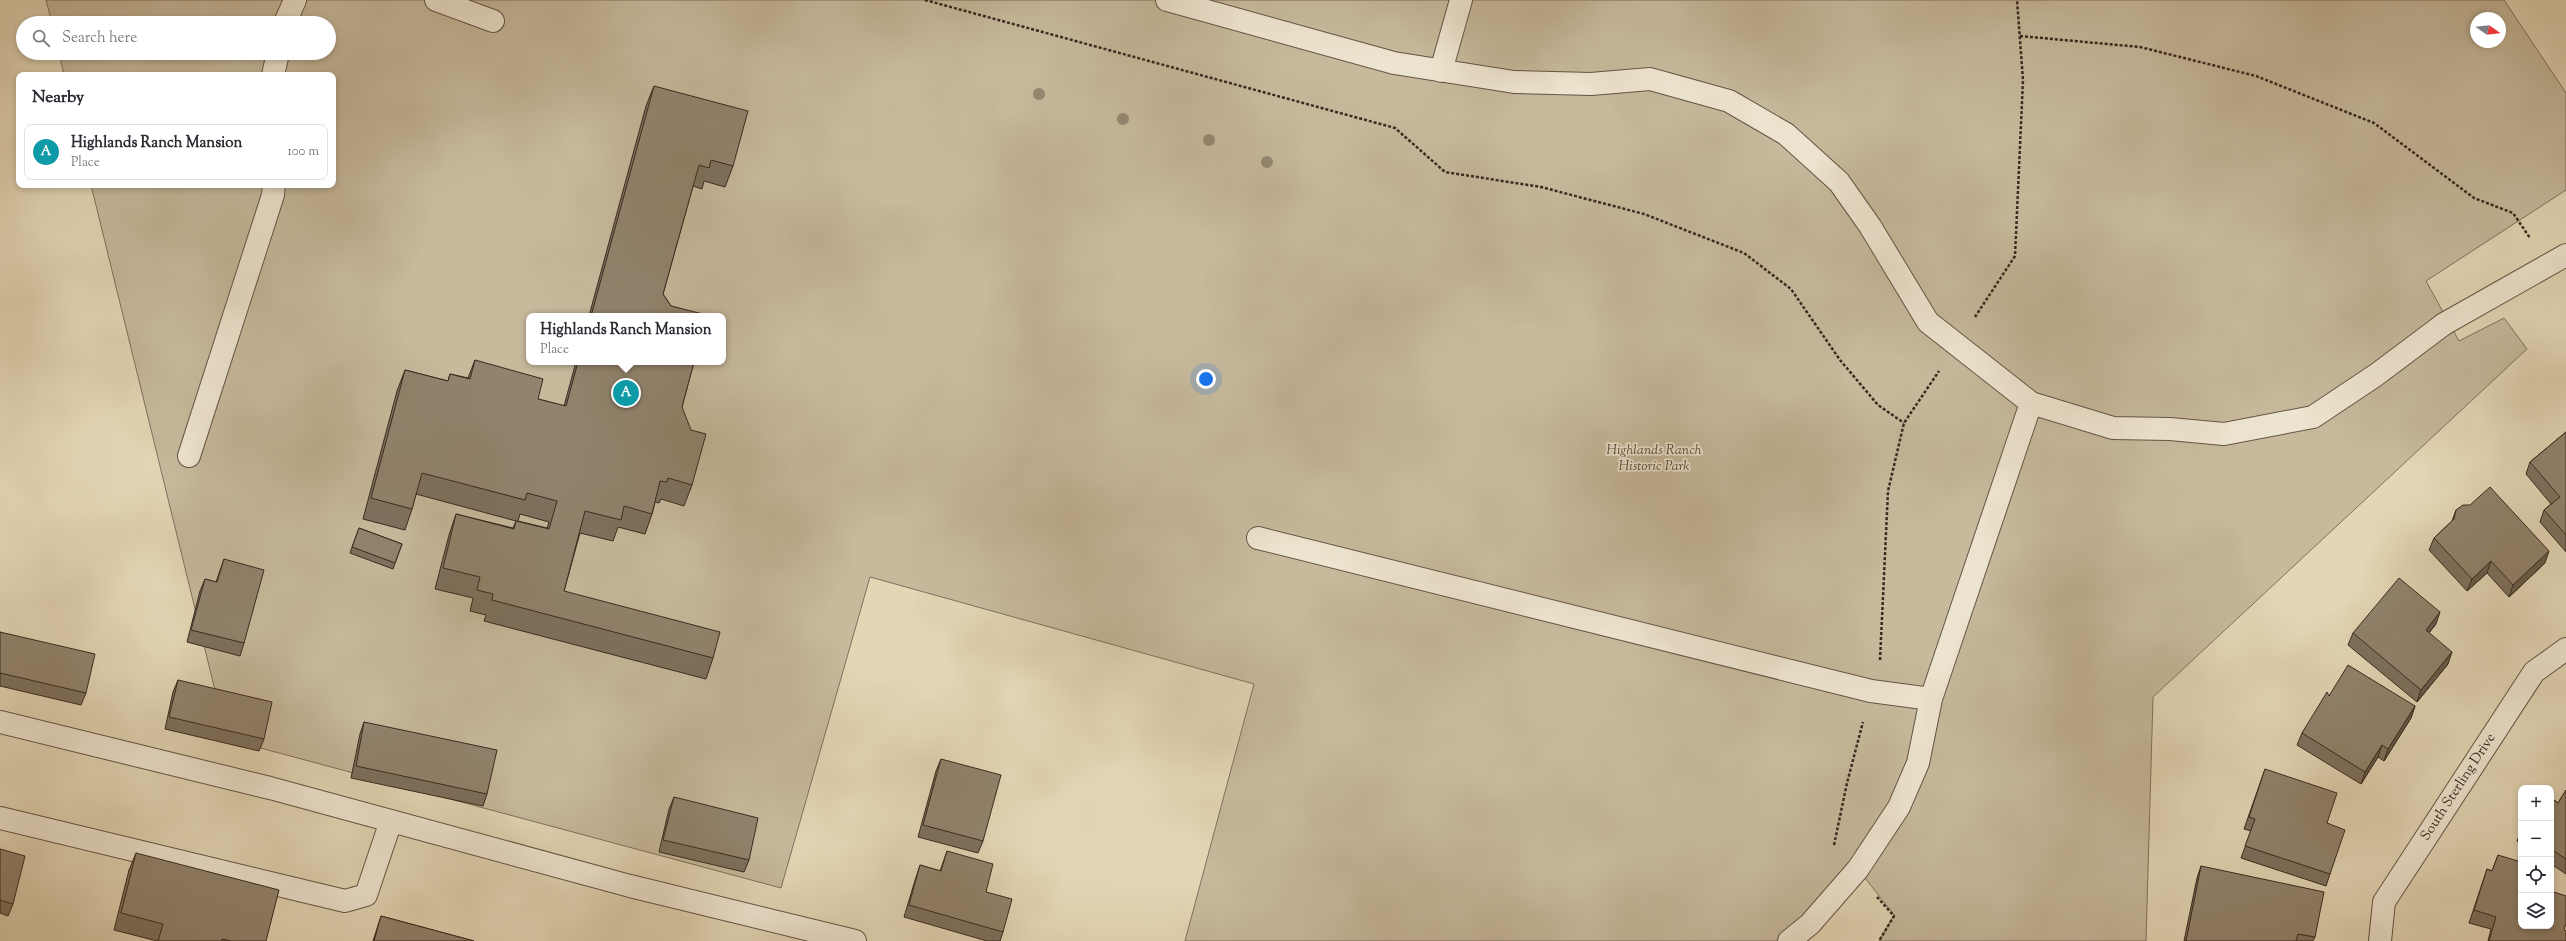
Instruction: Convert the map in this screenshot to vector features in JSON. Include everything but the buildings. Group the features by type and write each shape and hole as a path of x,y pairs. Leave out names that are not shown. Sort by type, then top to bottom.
{"street":[{"path":"288,16 296,0"},
{"path":"436,0 493,21"},
{"path":"1167,0 1394,63 1514,82 1591,84 1650,79 1729,101 1786,134 1839,182 1870,226 1928,322 2031,403 2113,428 2170,429 2224,434 2313,417 2376,375 2444,324 2558,260"},
{"path":"1441,71 1461,0"},
{"path":"275,72 277,60"},
{"path":"189,456 273,195 274,188"},
{"path":"1789,941 1810,924 1856,873 1898,807 1918,764 1931,699 2031,403"},
{"path":"1258,538 1872,691 1931,699"},
{"name":"South Sterling Drive","path":"2380,941 2384,902 2534,672 2566,649"},
{"path":"0,722 270,788 630,886 855,941"},
{"path":"0,818 345,901 366,895 391,821"}],"path":[{"path":"925,0 1394,128 1445,172 1541,187 1637,212 1744,253 1791,289 1840,360 1878,405 1904,423"},
{"path":"1879,941 1894,916 1833,844 1881,657 1888,491 1904,423 2015,256 2023,80 2017,0"},
{"path":"2020,36 2140,47 2256,76 2374,123 2474,198 2513,213 2558,260"}],"green space":[{"name":"Highlands Ranch Historic Park","path":"46,0 2504,0 2566,93 2566,190 2426,281 2459,341 2504,318 2527,349 2153,697 2146,941 1879,941 1894,915 1858,869 1789,941 1185,941 1254,684 870,577 781,888 227,739 92,188 336,188 336,72 63,72 61,60 336,60 336,16 50,16"}],"place":[{"name":"Highlands Ranch Mansion","path":"626,393"}]}
